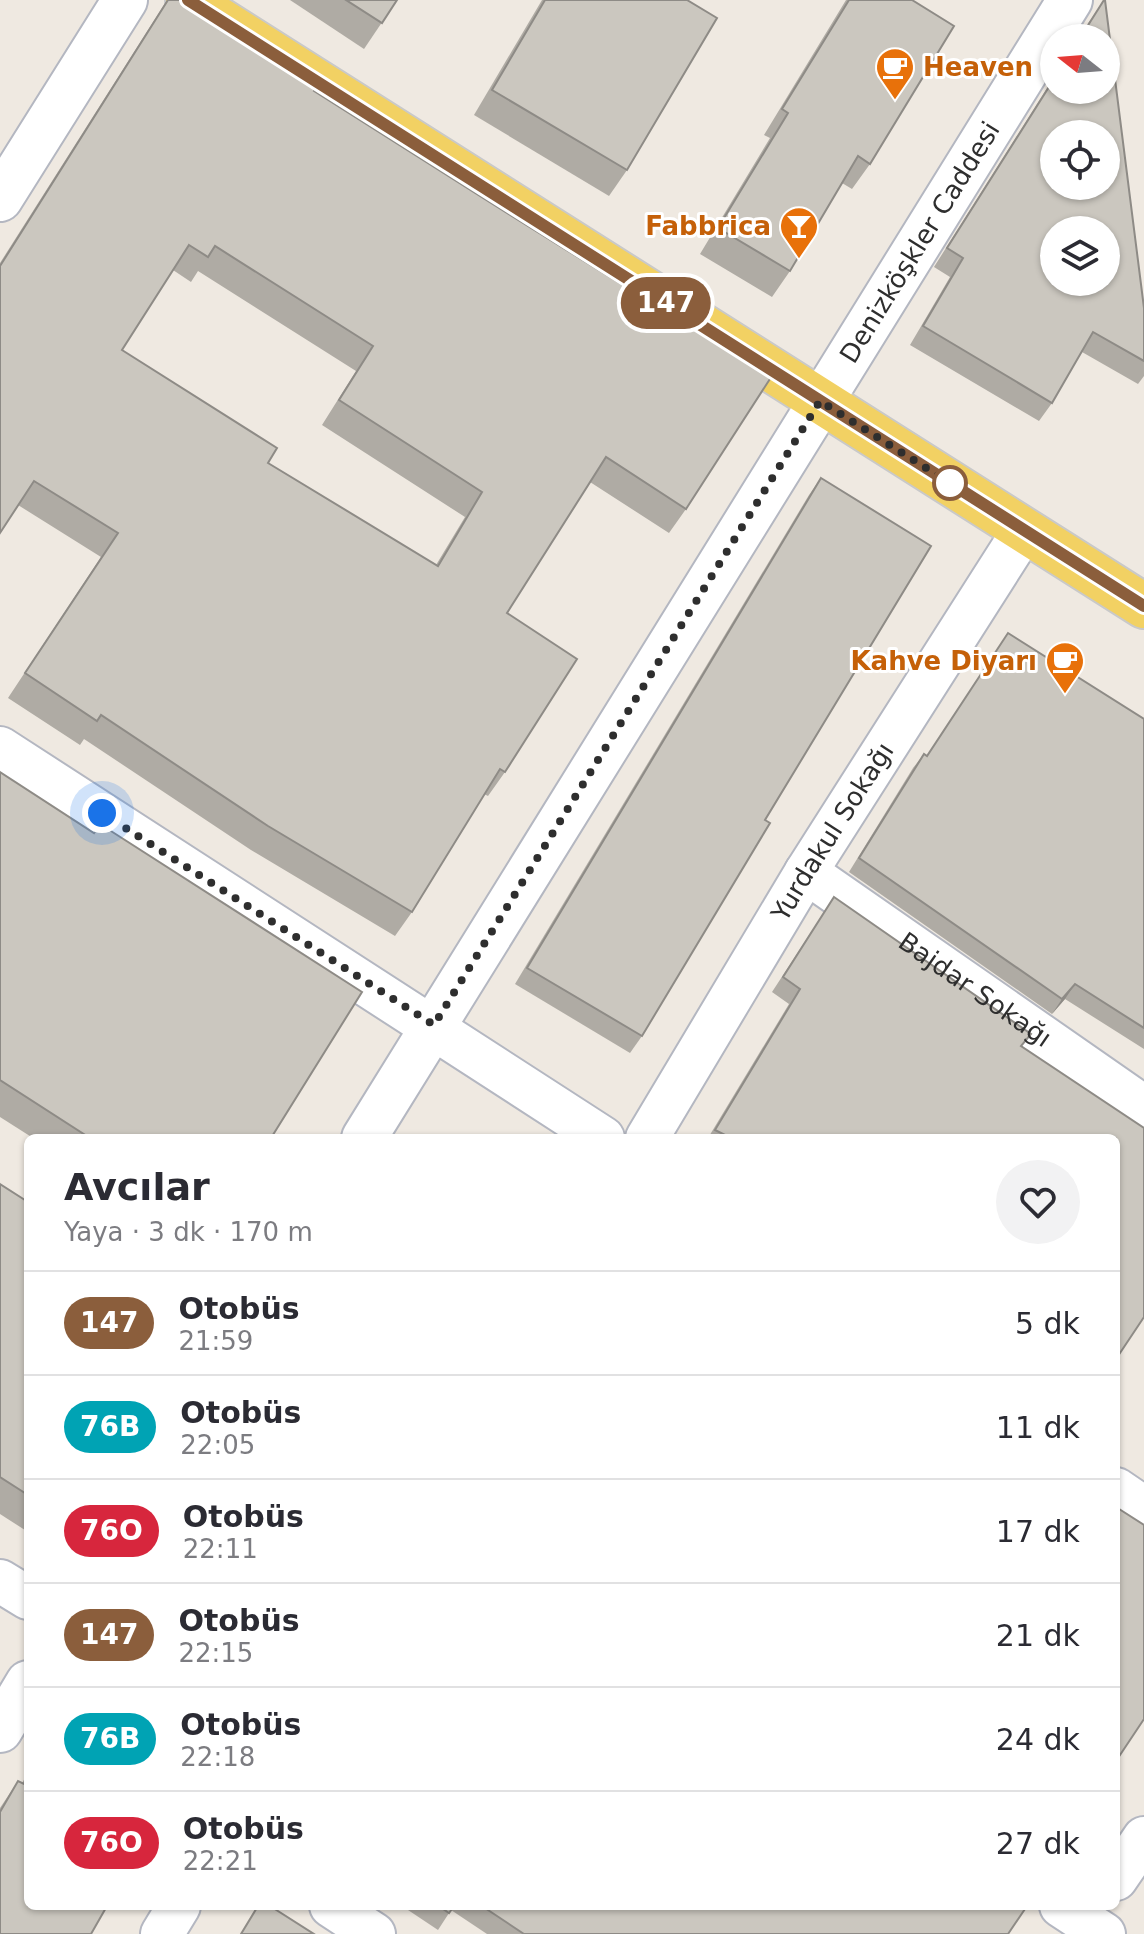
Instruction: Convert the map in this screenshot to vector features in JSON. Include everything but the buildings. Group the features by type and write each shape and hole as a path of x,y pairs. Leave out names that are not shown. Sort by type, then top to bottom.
{"main road":[{"path":"188,0 1144,606"}],"street":[{"path":"0,199 125,0"},
{"name":"Denizköşkler Caddesi","path":"366,1134 1070,0"},
{"name":"Yurdakul Sokağı","path":"649,1134 806,872 1024,530"},
{"path":"0,748 434,1025 597,1134"},
{"name":"Bajdar Sokağı","path":"806,872 1144,1107"},
{"path":"1120,1492 1144,1508"},
{"path":"0,1581 24,1596"},
{"path":"0,1730 24,1690"},
{"path":"1120,1873 1144,1838"},
{"path":"162,1934 177,1910"},
{"path":"337,1910 374,1934"}],"bus line":[{"name":"147","path":"188,0 1144,606"}],"place":[{"name":"Heaven","path":"895,101"},
{"name":"Fabbrica","path":"799,260"},
{"name":"Kahve Diyarı","path":"1065,695"}],"route":[{"path":"102,813 434,1025 820,401 950,483"}]}
